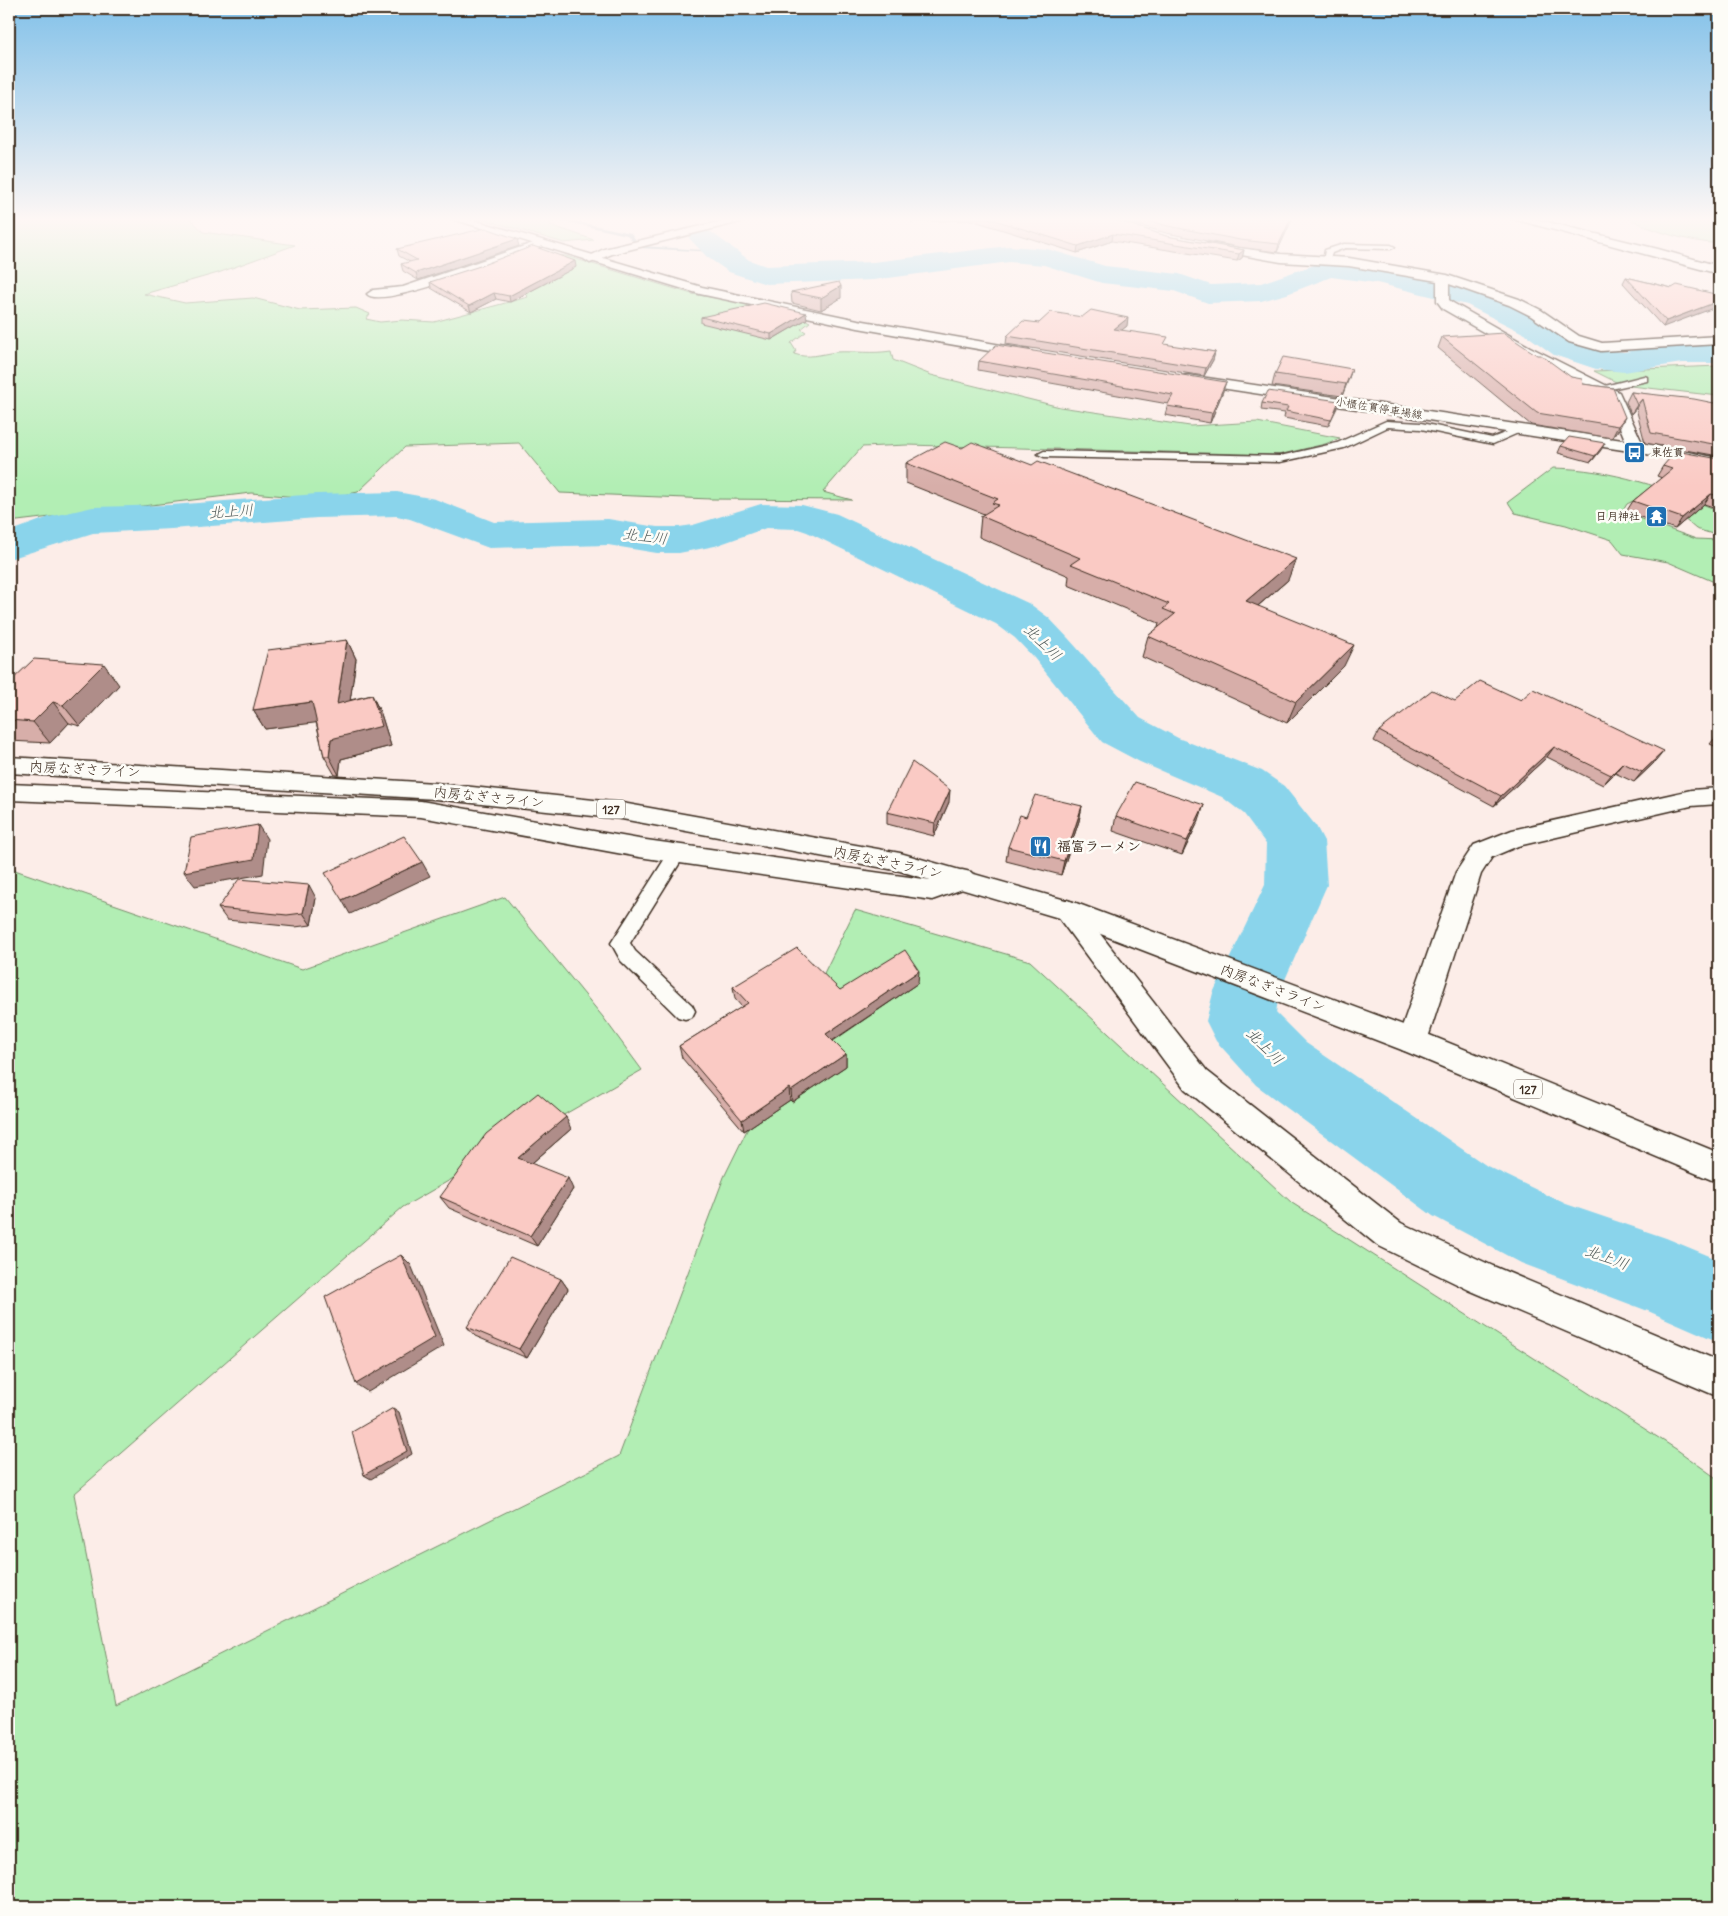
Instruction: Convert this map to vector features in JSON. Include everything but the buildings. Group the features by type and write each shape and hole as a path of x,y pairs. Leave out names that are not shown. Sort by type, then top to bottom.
{"main road":[{"path":"781,307 858,324 1044,356"},
{"path":"1454,307 1524,350 1614,395 1636,447"},
{"path":"1525,307 1574,339 1601,347 1719,340"},
{"name":"小櫃佐貫停車場線","path":"1172,377 1636,447 1719,463"},
{"name":"内房なぎさライン","path":"9,765 435,790 622,811 900,862 1066,910 1195,958 1412,1040 1719,1168"},
{"path":"9,781 46,767"},
{"path":"9,792 421,809 677,854 932,890 962,879"},
{"path":"1412,1040 1469,872 1483,851 1512,839 1691,798 1719,796"},
{"path":"1066,910 1196,1080 1389,1234 1481,1278 1719,1379"}],"lane":[{"path":"1602,388 1644,379"},
{"path":"1044,454 1273,460 1340,446 1386,424 1422,426 1493,441 1520,430"},
{"path":"677,854 620,943 628,956 685,1011"}],"green space":[{"path":"9,307 290,307 300,310 356,308 370,314 366,319 380,322 402,320 434,322 489,307 759,307 711,321 719,328 727,329 797,315 810,322 801,329 806,332 791,343 796,351 794,354 815,356 836,352 891,351 893,360 931,375 1060,407 1190,426 1257,422 1340,438 1325,444 1278,455 907,445 862,447 823,492 852,500 711,499 560,493 519,443 405,447 358,492 322,499 251,493 9,522"},
{"path":"1719,366 1719,396 1622,385 1594,371"},
{"path":"1553,468 1596,472 1638,481 1719,511 1719,539 1716,535 1696,529 1682,517 1635,500 1627,504 1622,512 1696,539 1719,540 1719,584 1668,562 1623,554 1612,540 1566,525 1515,513 1508,502"},
{"path":"9,868 302,969 505,897 603,1017 642,1070 403,1207 74,1494 116,1706 619,1456 724,1177 855,910 1030,961 1292,1203 1676,1449 1719,1480 1719,1907 9,1907"}],"waterway":[{"path":"1495,307 1536,327 1566,348 1596,359 1624,362 1682,353 1719,353"},
{"name":"北上川","path":"9,546 64,526 93,520 171,517 317,506 397,504 420,508 489,535 608,532 657,540 679,540 700,537 761,516 802,517 822,523 1013,614 1032,628 1051,648 1121,730 1159,750 1242,784 1264,800 1295,841 1296,885 1246,993 1240,1021 1281,1064 1460,1191 1549,1236 1666,1278 1719,1301"}],"place":[{"name":"東佐貫","path":"1635,452"},
{"name":"日月神社","path":"1656,516"},
{"name":"福富ラーメン","path":"1041,846"}]}
